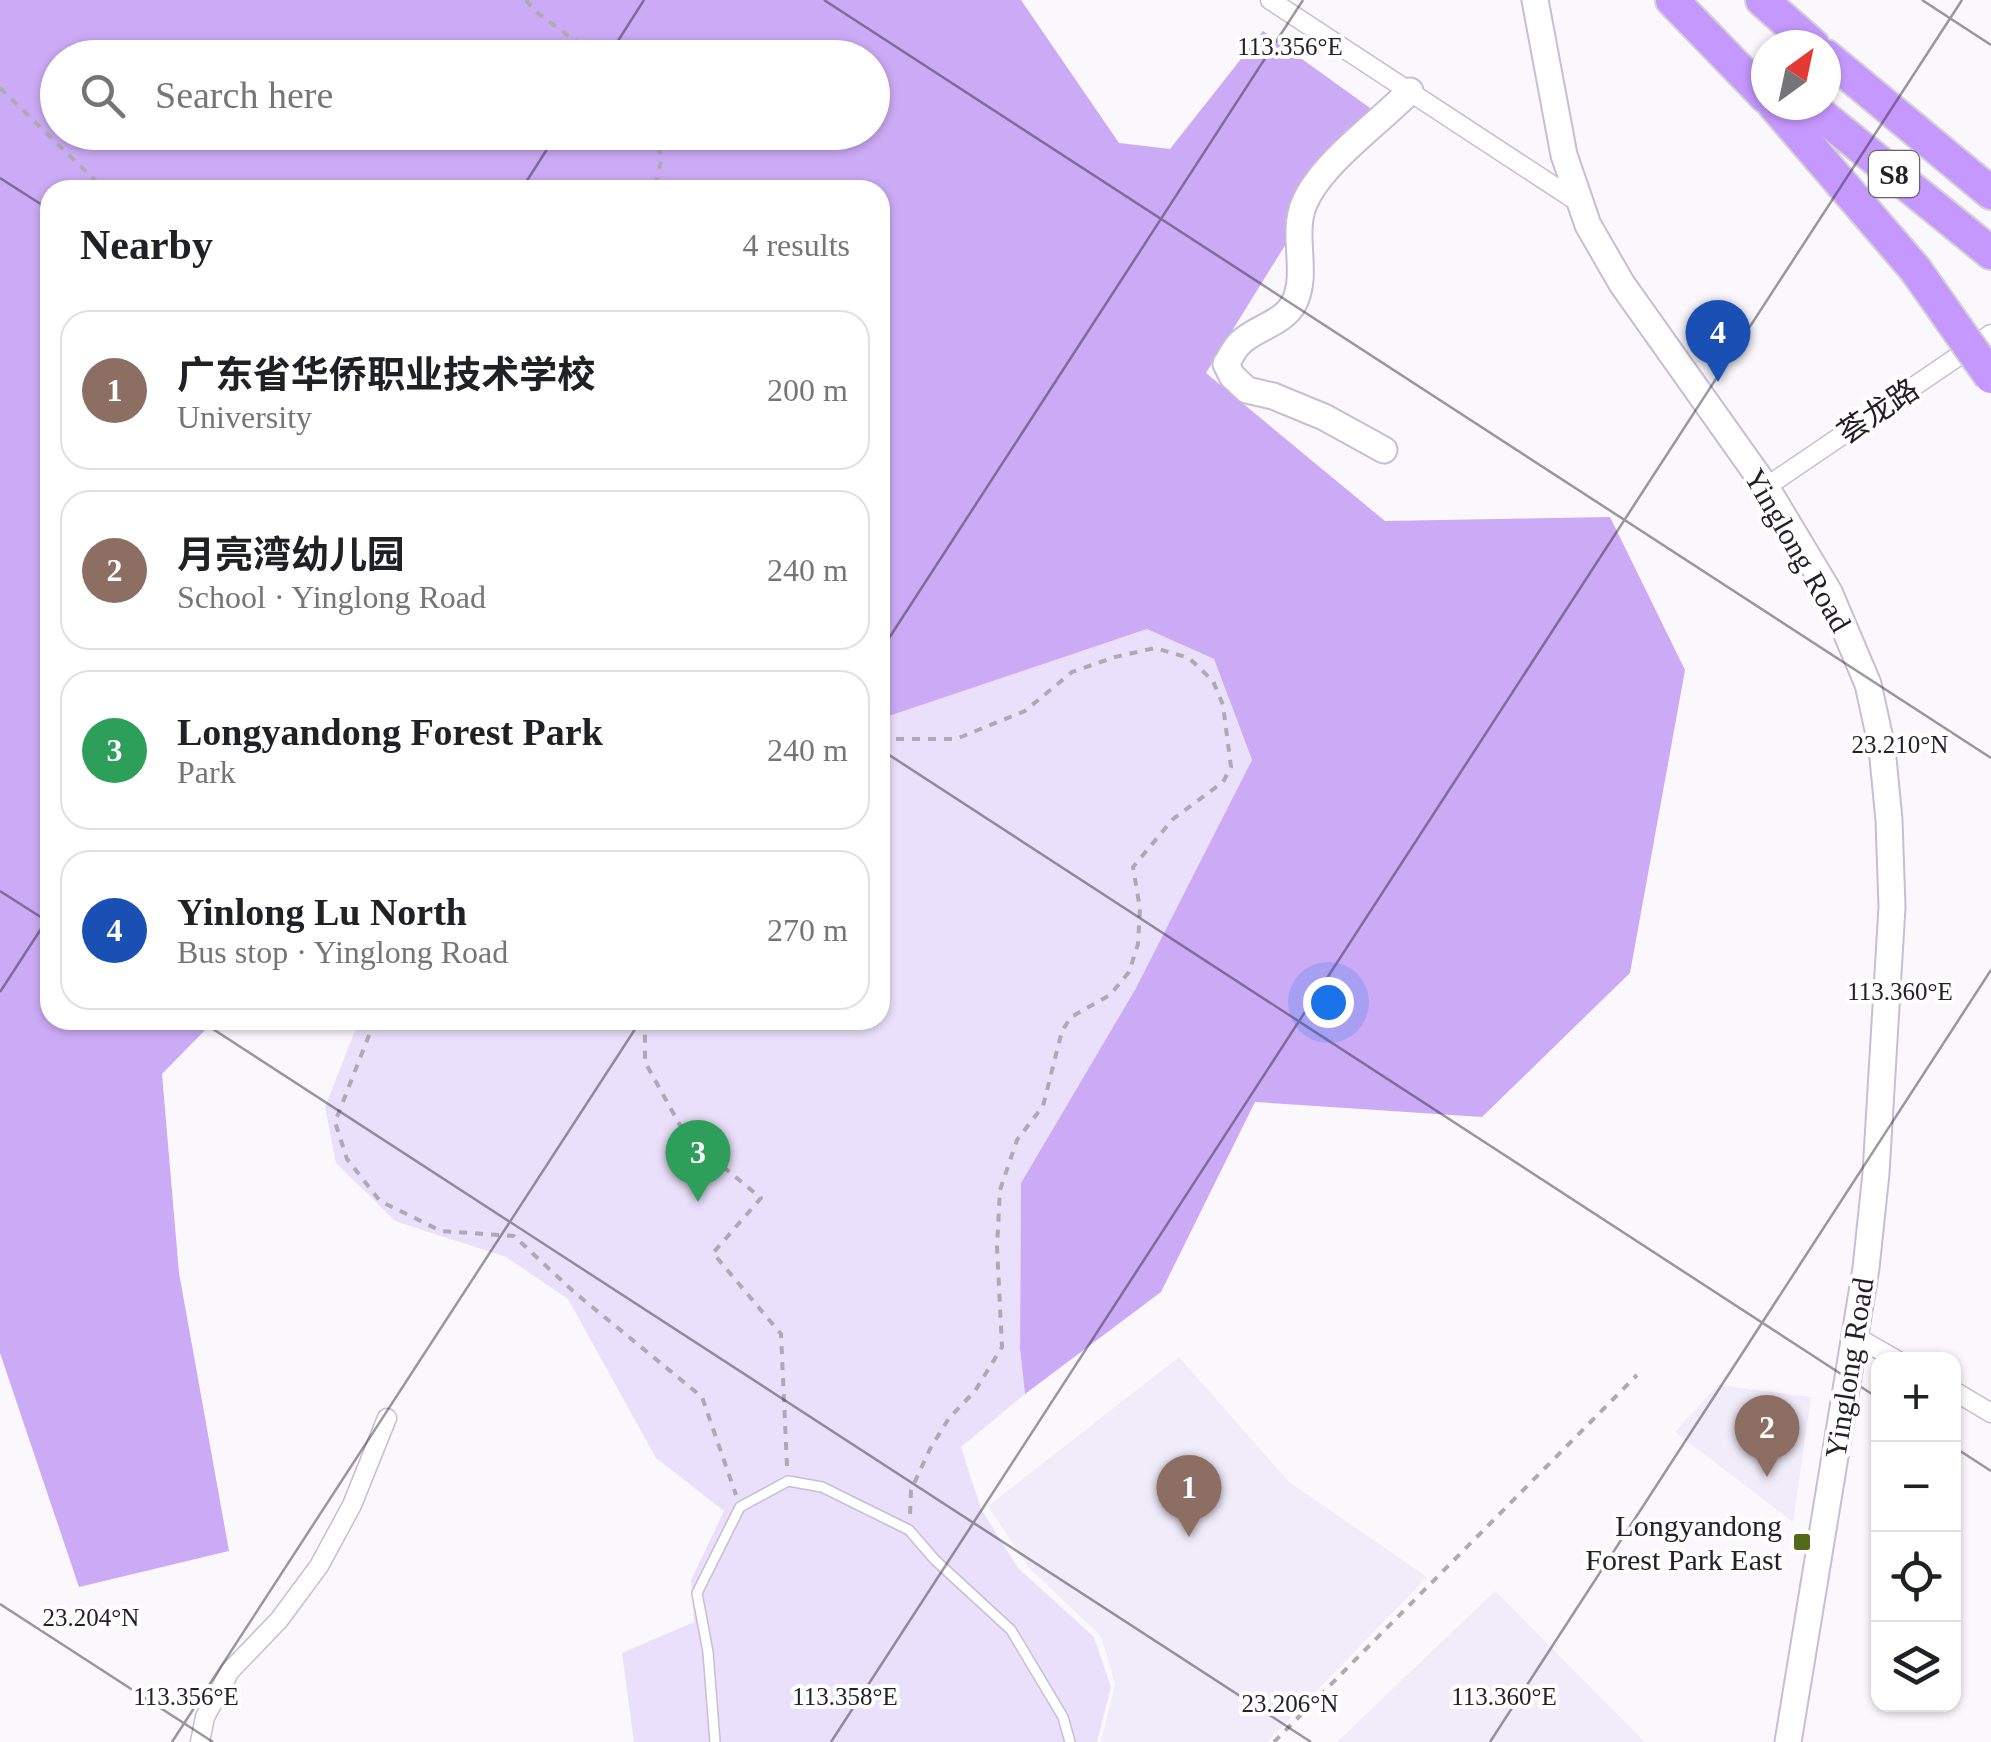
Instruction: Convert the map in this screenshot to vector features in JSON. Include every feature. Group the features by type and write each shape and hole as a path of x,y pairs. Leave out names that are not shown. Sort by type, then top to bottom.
{"highway":[{"path":"1672,0 1751,82"},
{"path":"1680,0 1751,58"},
{"path":"1762,0 1796,30"},
{"name":"S8","path":"1841,68 1991,193"},
{"path":"1787,120 1915,268 1991,377"},
{"name":"S8","path":"1827,120 1985,248"}],"street":[{"path":"1270,0 1578,202"},
{"name":"Yinglong Road","path":"1535,0 1552,99 1578,202 1622,284 1766,488 1829,592 1852,642 1876,716 1886,779 1892,907 1876,1173 1855,1336 1788,1742"},
{"path":"1384,450 1324,417 1247,390 1226,364 1239,343 1292,308 1300,286 1303,206 1317,184 1357,138 1410,91"},
{"name":"荟龙路","path":"1766,488 1991,334"},
{"path":"1855,1336 1883,1352"},
{"path":"1961,1396 1991,1413"},
{"path":"200,1742 205,1717 230,1671 279,1620 319,1566 352,1505 387,1418"}],"lane":[{"path":"715,1742 708,1652 698,1593 740,1506 788,1481 822,1487 909,1530 1011,1630 1063,1717 1070,1742"}],"path":[{"path":"526,0 574,40"},
{"path":"0,88 40,127"},
{"path":"64,150 95,180"},
{"path":"656,180 662,157 659,150"},
{"path":"890,739 956,740 1026,711 1072,672 1115,656 1155,648 1189,658 1213,681 1223,705 1231,767 1223,782 1173,819 1134,867 1140,909 1138,944 1129,972 1110,995 1071,1017 1062,1031 1043,1106 1017,1140 1000,1190 997,1246 1002,1347 975,1391 949,1418 930,1449 911,1490 909,1530"},
{"path":"371,1030 335,1122 347,1159 380,1201 442,1230 514,1236 574,1292 702,1397 740,1506"},
{"path":"645,1030 645,1062 686,1136 761,1198 713,1254 781,1334 788,1481"},
{"path":"1274,1742 1637,1374"}],"shaded area":[{"path":"0,0 1021,0 1119,143 1170,149 1263,31 1370,108 1206,373 1385,521 1610,517 1685,670 1630,973 1482,1117 1255,1102 1161,1292 1025,1394 1020,1349 1021,1183 1136,988 1252,760 1214,659 1147,629 890,716 890,180 40,180 40,1030 205,1030 162,1074 179,1273 229,1551 79,1587 0,1353"},
{"path":"1147,629 1214,659 1252,761 1136,988 1021,1183 1020,1349 1025,1394 961,1447 981,1509 1018,1568 1094,1637 1111,1687 1097,1742 634,1742 622,1653 694,1622 691,1580 724,1511 656,1458 568,1299 506,1257 395,1221 336,1163 325,1107 355,1030 890,1030 890,716"},
{"path":"1179,1357 1289,1482 1427,1577 1267,1742 1101,1742 1115,1684 1101,1636 1029,1568 988,1506"},
{"path":"1718,1385 1811,1397 1793,1522 1675,1432"},
{"path":"1495,1591 1645,1742 1337,1742"}],"place":[{"name":"Yinlong Lu North","path":"1718,382"},
{"name":"Longyandong Forest Park","path":"698,1202"},
{"name":"月亮湾幼儿园","path":"1767,1477"},
{"name":"广东省华侨职业技术学校","path":"1189,1537"},
{"name":"Longyandong Forest Park East","path":"1802,1542"}]}
